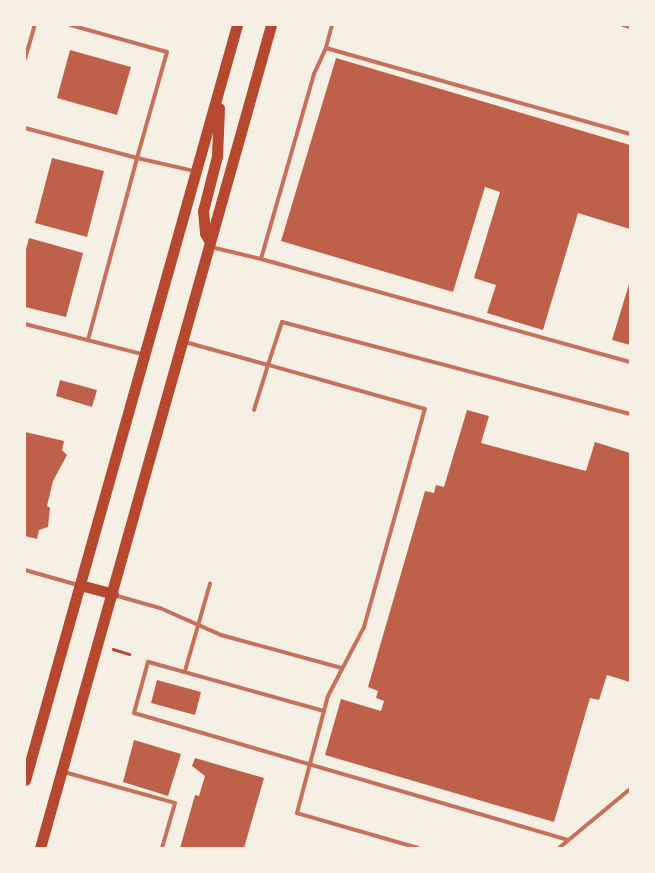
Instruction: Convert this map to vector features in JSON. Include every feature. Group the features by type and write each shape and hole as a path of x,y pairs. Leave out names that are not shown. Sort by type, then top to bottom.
{"main road":[{"path":"25,778 237,25"},
{"path":"40,848 113,594 271,25"},
{"path":"210,244 205,233 202,211 217,156 219,89"},
{"path":"80,585 113,594"}],"lane":[{"path":"25,59 35,25"},
{"path":"70,25 168,52 88,340"},
{"path":"261,259 314,74 326,48 332,25"},
{"path":"623,25 630,27"},
{"path":"326,48 630,134"},
{"path":"25,128 196,172"},
{"path":"210,244 630,362"},
{"path":"254,410 282,322 630,414"},
{"path":"25,324 144,355"},
{"path":"182,342 425,409 364,627 342,668 324,711 297,813 418,848"},
{"path":"25,570 80,585"},
{"path":"185,671 210,584"},
{"path":"113,594 160,608 220,635 342,668"},
{"path":"324,711 148,662 134,713 568,840"},
{"path":"62,771 175,803 162,848"},
{"path":"559,848 630,789"}],"path":[{"path":"113,650 129,654"}],"building":[{"path":"70,50 131,67 117,115 57,98"},
{"path":"336,58 630,145 630,229 578,213 543,330 487,313 496,285 474,278 500,192 485,187 453,292 281,241"},
{"path":"52,158 104,171 87,237 35,223"},
{"path":"29,238 83,253 66,317 25,307 25,253"},
{"path":"630,281 630,345 612,340"},
{"path":"60,380 97,390 92,407 56,396"},
{"path":"467,410 489,416 481,443 586,471 595,442 630,453 630,682 607,675 599,700 590,698 554,822 325,755 341,699 381,711 384,701 376,698 378,691 368,687 425,491 434,493 436,485 444,487"},
{"path":"25,432 64,441 62,450 67,455 53,481 47,506 50,508 48,527 39,530 37,539 25,536"},
{"path":"157,680 201,692 195,715 151,703"},
{"path":"134,740 181,754 168,796 123,782"},
{"path":"195,758 264,778 244,848 180,848 195,795 199,796 205,776 192,766"}]}
